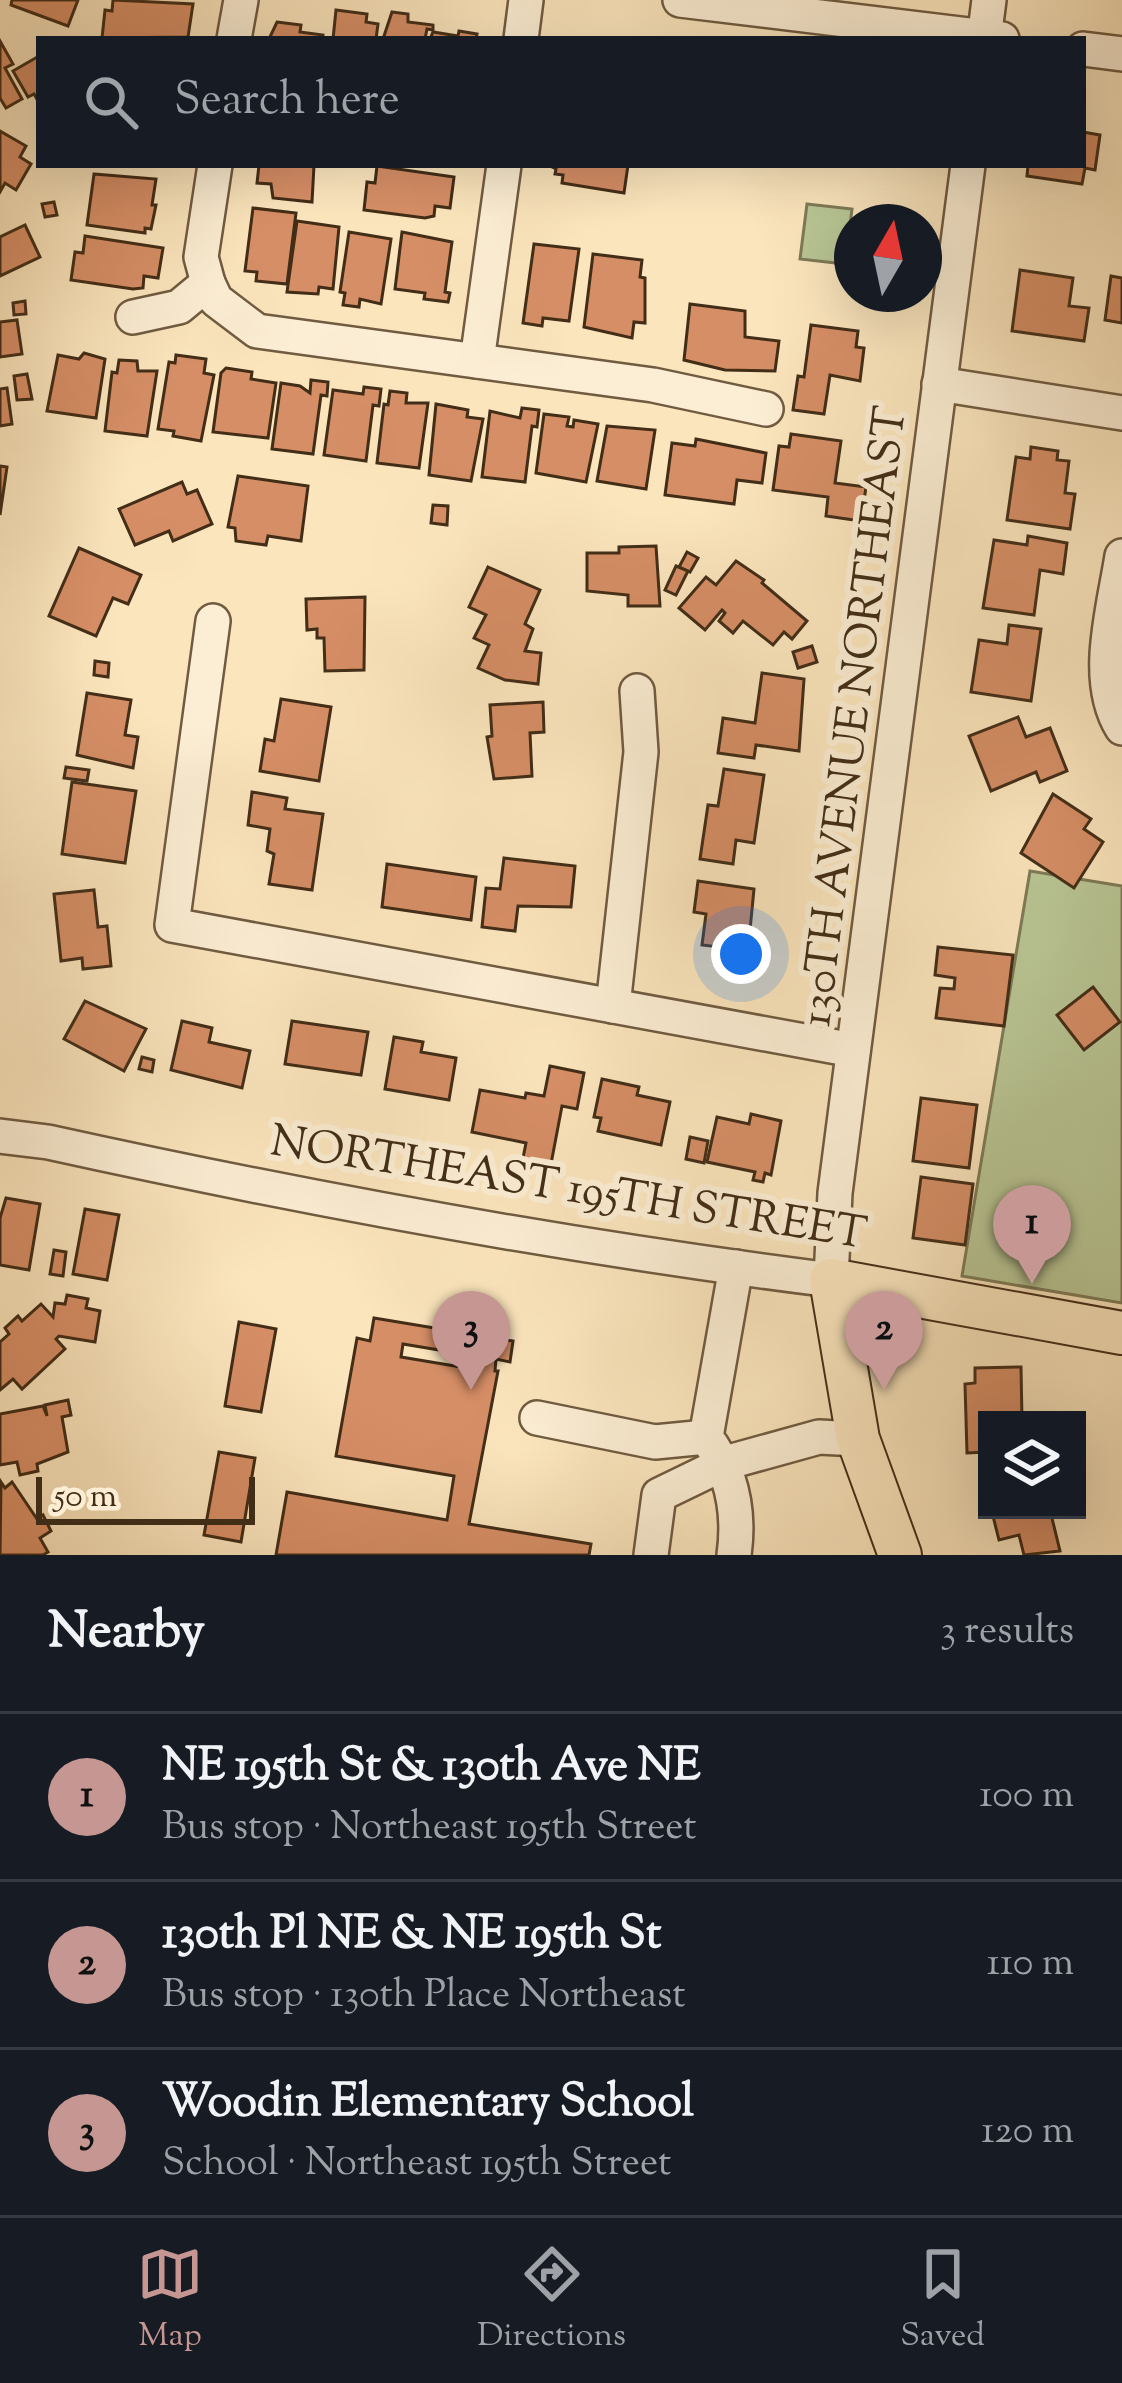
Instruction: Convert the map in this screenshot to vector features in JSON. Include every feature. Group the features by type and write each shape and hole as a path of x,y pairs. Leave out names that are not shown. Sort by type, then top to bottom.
{"main road":[{"name":"NORTHEAST 195TH STREET","path":"831,1280 1122,1333"},
{"path":"831,1280 859,1439 900,1555"}],"street":[{"path":"235,36 241,0"},
{"path":"521,36 526,0"},
{"path":"680,0 810,8 978,36"},
{"path":"989,0 990,36"},
{"path":"1086,49 1122,54"},
{"path":"215,168 201,257 215,300 256,331 653,385 766,409"},
{"path":"477,361 504,168"},
{"name":"130TH AVENUE NORTHEAST","path":"831,1280 835,1193 968,168"},
{"path":"133,317 179,307 208,283"},
{"path":"939,384 1122,413"},
{"path":"1122,556 1108,652 1108,688 1122,728"},
{"path":"213,621 172,925 853,1050"},
{"path":"614,1006 641,752 637,691"},
{"name":"NORTHEAST 195TH STREET","path":"0,1136 337,1201 831,1280"},
{"path":"734,1555 738,1524 716,1449 736,1267"},
{"path":"1122,1333 1122,1349"},
{"path":"537,1418 716,1449 819,1437 859,1439"},
{"path":"655,1442 679,1485"},
{"path":"651,1555 658,1495 679,1485 716,1449"}],"green space":[{"path":"807,204 834,207 834,263 800,259"},
{"path":"1030,871 1122,886 1122,1303 962,1276"}],"building":[{"path":"12,0 78,0 68,26 11,5"},
{"path":"113,0 193,4 188,36 102,36 105,10 112,11"},
{"path":"336,10 367,14 366,22 378,24 376,36 333,36"},
{"path":"392,12 408,14 408,22 433,25 426,36 384,36"},
{"path":"277,22 301,25 300,32 323,35 323,36 270,36"},
{"path":"0,41 13,64 5,68 22,99 6,108 0,98"},
{"path":"36,58 36,98 28,97 13,71"},
{"path":"0,131 26,146 20,157 31,164 16,190 5,183 0,192"},
{"path":"1086,133 1100,135 1095,170 1085,168"},
{"path":"259,168 314,168 312,202 273,198 271,184 257,183"},
{"path":"377,168 454,177 450,208 435,206 434,216 425,218 364,210 367,182 375,183"},
{"path":"628,168 624,193 562,183 563,175 555,174 556,169"},
{"path":"1028,168 1085,168 1082,184 1027,176"},
{"path":"94,174 156,179 151,229 145,228 145,233 87,225"},
{"path":"54,202 57,215 45,217 42,204"},
{"path":"253,208 296,213 287,284 256,281 257,272 245,271"},
{"path":"297,221 339,227 333,289 319,287 318,294 287,292"},
{"path":"25,225 40,257 0,276 0,237"},
{"path":"349,232 391,239 381,304 360,299 359,307 343,305 345,293 340,292"},
{"path":"402,232 452,242 445,292 450,293 448,302 395,289"},
{"path":"85,236 163,248 158,278 144,276 143,288 133,289 71,280 75,252 83,253"},
{"path":"534,244 579,249 569,321 543,318 542,326 523,323"},
{"path":"593,254 642,260 645,323 634,322 632,338 584,327"},
{"path":"1020,270 1073,278 1069,306 1089,308 1084,341 1012,331"},
{"path":"1111,276 1122,278 1122,323 1105,320"},
{"path":"25,301 26,314 14,315 13,303"},
{"path":"690,304 745,311 745,337 779,341 775,371 725,370 684,360"},
{"path":"17,320 22,354 0,357 0,322"},
{"path":"811,325 858,331 856,347 864,348 860,381 830,375 824,414 793,410 798,376 804,377"},
{"path":"84,353 105,359 96,418 47,411 58,355 79,359"},
{"path":"176,355 206,359 204,373 214,375 201,441 158,429 169,362 175,363"},
{"path":"119,360 137,361 138,371 157,371 147,436 105,431 112,372 117,373"},
{"path":"226,368 252,372 251,379 276,383 268,438 213,432 221,373"},
{"path":"27,374 32,399 17,400 14,376"},
{"path":"311,380 328,382 327,396 321,395 313,454 272,449 281,383 310,393"},
{"path":"364,387 381,389 379,406 373,405 366,461 324,455 333,390 363,394"},
{"path":"7,388 12,424 0,426 0,389"},
{"path":"390,391 407,393 406,403 428,403 419,468 377,463"},
{"path":"436,404 468,410 467,417 483,419 471,481 429,475"},
{"path":"522,408 539,410 537,427 532,426 525,482 482,477 490,411 520,418"},
{"path":"544,414 569,417 567,426 573,427 574,420 598,424 586,482 536,473"},
{"path":"607,426 655,430 646,489 597,481"},
{"path":"791,434 841,441 835,483 866,487 861,521 826,516 828,497 773,490 779,446 789,447"},
{"path":"696,439 766,453 762,483 737,480 734,504 665,495 672,443 695,446"},
{"path":"1031,447 1058,451 1057,460 1069,461 1065,493 1075,494 1070,529 1007,520 1016,457 1030,459"},
{"path":"0,466 7,467 0,515"},
{"path":"238,476 308,486 301,541 268,536 266,545 236,541 235,528 228,527"},
{"path":"182,482 187,494 197,490 212,524 173,541 169,531 135,545 119,509"},
{"path":"433,505 448,506 447,525 431,523"},
{"path":"1028,536 1067,543 1063,574 1040,570 1034,615 983,608 994,540 1027,545"},
{"path":"656,546 660,606 628,606 628,595 587,591 587,553"},
{"path":"79,548 141,575 128,604 113,598 96,636 49,616"},
{"path":"687,552 698,558 690,572 679,567"},
{"path":"736,561 807,621 792,639 784,632 773,645 743,621 733,633 719,621 725,613 722,610 705,630 679,608 706,577 716,585"},
{"path":"676,566 688,571 676,595 665,590"},
{"path":"488,567 540,590 525,624 533,629 525,651 541,653 538,684 505,680 478,668 489,645 474,638 486,615 469,607"},
{"path":"365,597 364,670 325,671 324,638 317,638 317,629 307,630 306,599"},
{"path":"1009,625 1041,629 1031,701 971,692 979,640 1007,644"},
{"path":"812,646 817,662 798,668 793,652"},
{"path":"95,661 109,663 108,677 94,675"},
{"path":"762,673 804,679 799,751 756,745 754,758 718,753 723,718 755,723"},
{"path":"87,693 131,700 125,735 138,737 133,768 77,755"},
{"path":"281,699 331,707 319,781 260,771 265,739 274,741"},
{"path":"543,702 544,732 530,733 532,776 494,779 487,737 492,736 490,705"},
{"path":"1018,717 1026,737 1050,728 1067,771 1040,782 1036,772 991,791 969,736"},
{"path":"66,767 89,770 87,781 64,778"},
{"path":"724,769 764,775 754,843 736,840 733,864 700,859 708,805 718,806"},
{"path":"72,782 136,791 125,863 62,854"},
{"path":"252,792 287,798 285,809 323,814 312,890 269,884 274,854 267,851 270,829 248,825"},
{"path":"1053,794 1091,819 1084,829 1103,842 1074,888 1021,853"},
{"path":"504,858 575,866 571,907 518,906 515,931 482,927 486,888 500,889"},
{"path":"387,864 476,877 471,920 382,907"},
{"path":"698,881 754,889 747,961 719,957 720,947 702,945 706,914 694,912"},
{"path":"94,890 98,927 107,926 111,966 83,969 82,958 61,961 54,894"},
{"path":"938,947 1013,955 1004,1026 936,1018 940,988 954,989 955,978 935,975"},
{"path":"1093,987 1120,1022 1084,1050 1057,1015"},
{"path":"85,1001 146,1029 124,1071 64,1039"},
{"path":"182,1021 212,1028 209,1042 250,1051 242,1088 171,1070"},
{"path":"292,1021 368,1032 361,1075 285,1064"},
{"path":"394,1037 423,1042 421,1052 456,1058 449,1100 385,1089"},
{"path":"142,1057 154,1060 152,1072 139,1069"},
{"path":"550,1066 584,1073 577,1109 562,1106 551,1164 523,1158 526,1143 472,1132 480,1090 525,1098 526,1093 544,1096"},
{"path":"602,1079 639,1087 637,1095 670,1102 661,1145 598,1131 601,1118 594,1117"},
{"path":"921,1098 977,1105 969,1168 913,1161"},
{"path":"751,1114 781,1121 771,1175 765,1173 763,1182 753,1180 755,1172 707,1162 717,1117 749,1124"},
{"path":"690,1137 708,1141 704,1163 686,1159"},
{"path":"921,1177 973,1184 965,1245 913,1238"},
{"path":"6,1198 40,1204 29,1270 0,1265 0,1218"},
{"path":"85,1209 119,1215 107,1280 73,1274"},
{"path":"54,1250 66,1252 63,1276 50,1274"},
{"path":"67,1295 88,1299 86,1308 100,1311 95,1342 59,1336 56,1339 65,1349 22,1389 13,1379 0,1390 0,1342 9,1334 5,1328 18,1316 22,1321 41,1304 53,1317 55,1303 65,1304"},
{"path":"374,1318 513,1341 510,1362 496,1359 498,1371 469,1524 591,1544 589,1555 276,1555 287,1492 447,1520 454,1476 336,1456 357,1338 370,1341","holes":["403,1344 475,1356 473,1369 401,1357"]},
{"path":"239,1322 276,1329 261,1412 225,1406"},
{"path":"1021,1367 1022,1411 978,1411 978,1452 967,1453 965,1384 975,1383 975,1368"},
{"path":"68,1400 71,1415 62,1417 68,1452 37,1464 38,1471 20,1475 17,1462 0,1465 0,1414 43,1406 47,1416 45,1405"},
{"path":"219,1452 255,1458 241,1542 204,1535"},
{"path":"1,1482 5,1488 12,1482 37,1519 43,1515 51,1531 40,1538 48,1552 0,1555"},
{"path":"994,1519 1052,1519 1060,1551 1024,1555 1019,1535 999,1540"}],"place":[{"name":"NE 195th St & 130th Ave NE","path":"1032,1284"},
{"name":"Woodin Elementary School","path":"471,1390"},
{"name":"130th Pl NE & NE 195th St","path":"884,1390"}]}
